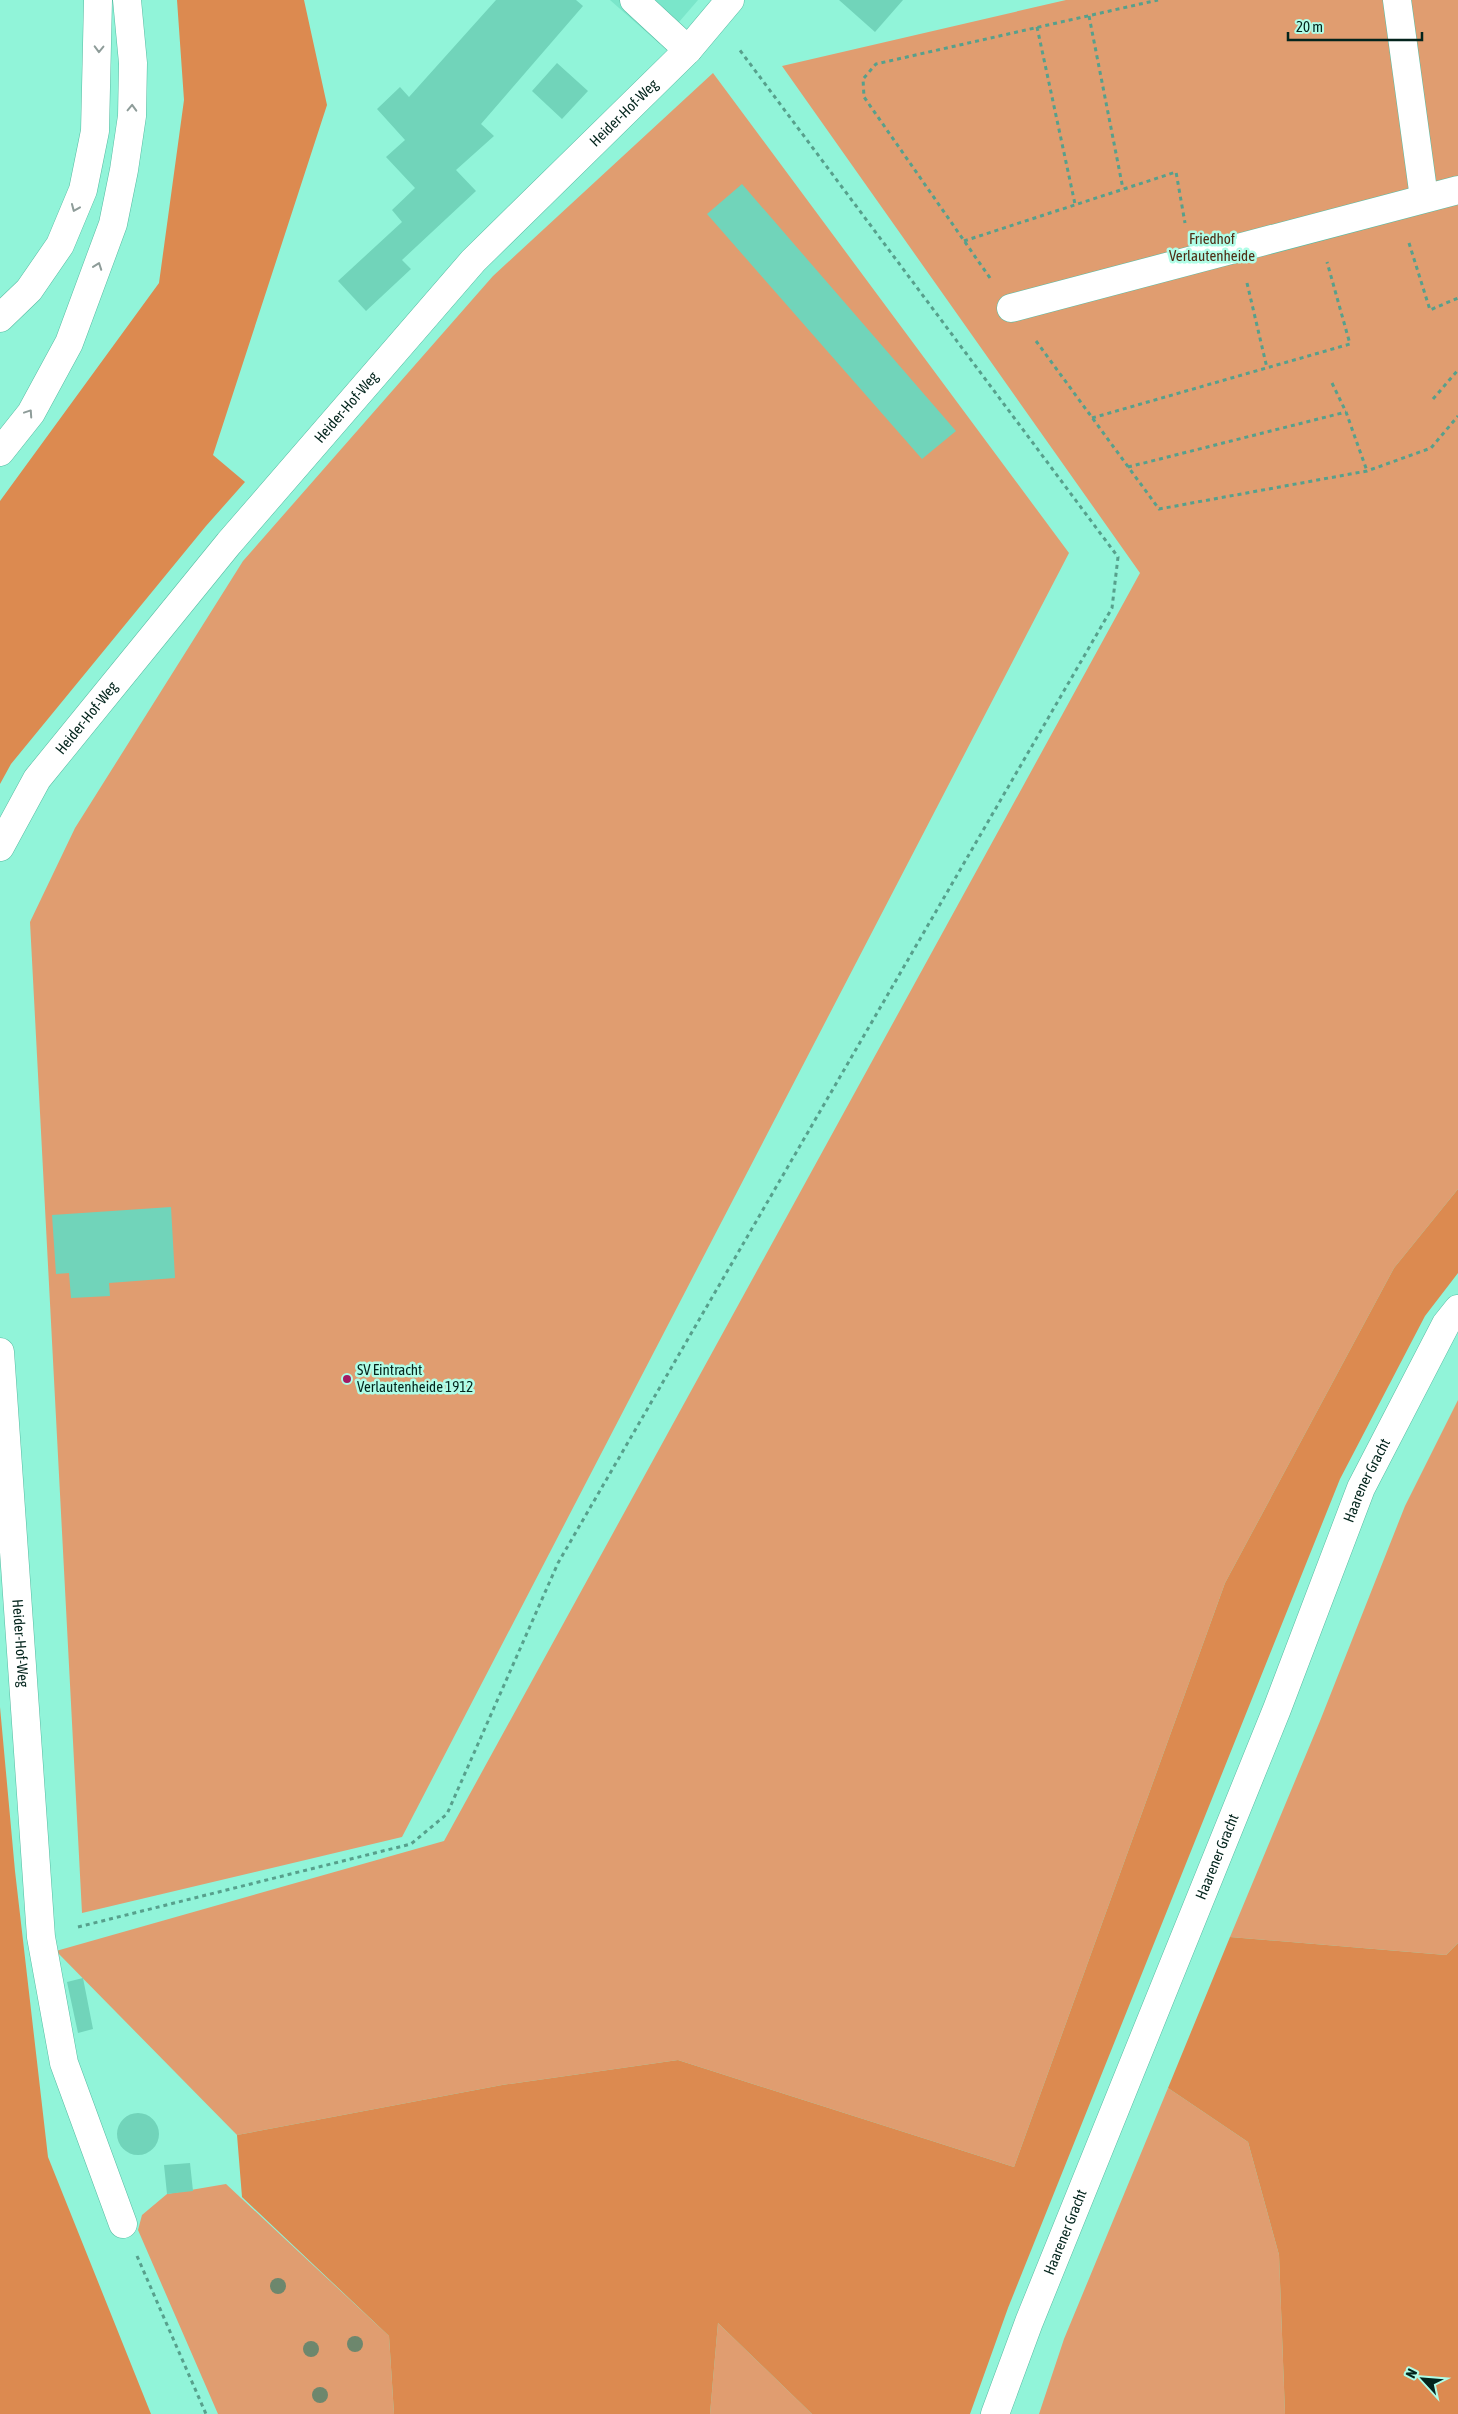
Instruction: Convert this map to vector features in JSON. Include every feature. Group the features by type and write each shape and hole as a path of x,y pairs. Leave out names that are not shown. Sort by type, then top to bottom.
{"main road":[{"path":"0,318 29,290 60,245 83,190 95,131 98,0"},
{"path":"0,452 31,413 69,343 113,224 132,116 133,62 127,0"},
{"path":"634,0 688,50"},
{"path":"1397,0 1424,198"},
{"name":"Heider-Hof-Weg","path":"0,846 37,779 242,528 473,261 688,50 723,9"},
{"path":"1011,308 1458,190"},
{"name":"Haarener Gracht","path":"995,2414 1029,2322 1277,1709 1361,1488 1446,1324 1458,1309"},
{"name":"Heider-Hof-Weg","path":"0,1352 41,1937 64,2063 123,2224"}],"path":[{"path":"41,1937 411,1844 447,1814 558,1563 1112,608 1118,557 723,9"},
{"path":"1089,16 1123,189"},
{"path":"1037,27 1075,204"},
{"path":"964,241 1176,172 1192,260"},
{"path":"1398,206 1430,310 1458,298"},
{"path":"1092,418 1350,344 1318,226"},
{"path":"1239,248 1267,368"},
{"path":"1433,399 1458,370"},
{"path":"1332,383 1346,412 1367,471"},
{"path":"1128,467 1346,412"},
{"path":"123,2224 206,2414"}],"shaded area":[{"path":"177,0 304,0 327,105 213,455 245,482 206,526 11,764 0,784 0,501 159,283 184,100"},
{"path":"610,0 698,0 660,44"},
{"path":"1458,1189 1458,1273 1425,1316 1340,1479 1008,2308 970,2414 812,2414 718,2323 710,2414 394,2414 389,2336 242,2197 237,2135 502,2085 678,2060 1014,2167 1225,1583 1394,1268"},
{"path":"0,1707 15,1871 48,2157 151,2414 0,2414"},
{"path":"1230,1937 1446,1955 1458,1943 1458,2414 1285,2414 1279,2255 1248,2142 1168,2088"}],"green space":[{"name":"Friedhof Verlautenheide","path":"1066,0 1458,0 1458,1189 1394,1268 1225,1583 1014,2167 678,2060 502,2085 237,2135 56,1951 444,1841 1140,573 782,66"},
{"name":"SV Eintracht Verlautenheide 1912","path":"713,73 1069,553 402,1837 82,1913 30,922 75,828 243,561 493,276"},
{"path":"1458,1400 1458,1943 1446,1955 1230,1937 1320,1721 1405,1506"},
{"path":"1168,2088 1248,2142 1279,2255 1285,2414 1039,2414 1064,2339"},
{"path":"226,2184 389,2336 394,2414 218,2414 138,2230 142,2215 167,2194"},
{"path":"718,2323 812,2414 710,2414"}],"building":[{"path":"496,0 576,0 583,6 481,124 494,136 456,170 476,191 402,260 411,269 366,311 338,281 402,222 392,210 415,188 386,157 405,140 377,109 400,87 409,97"},
{"path":"839,0 903,0 875,32"},
{"path":"557,63 588,91 562,119 532,91"},
{"path":"742,184 956,431 922,459 707,214"},
{"path":"171,1207 175,1278 109,1283 110,1296 71,1298 69,1273 56,1274 52,1215"},
{"path":"83,1978 93,2029 78,2033 67,1982"},
{"path":"142,2113 150,2116 156,2122 159,2134 156,2146 150,2152 134,2155 126,2152 120,2146 117,2130 120,2122 126,2116"},
{"path":"190,2163 193,2191 167,2194 164,2165"}],"place":[{"name":"SV Eintracht Verlautenheide 1912","path":"347,1379"}]}
